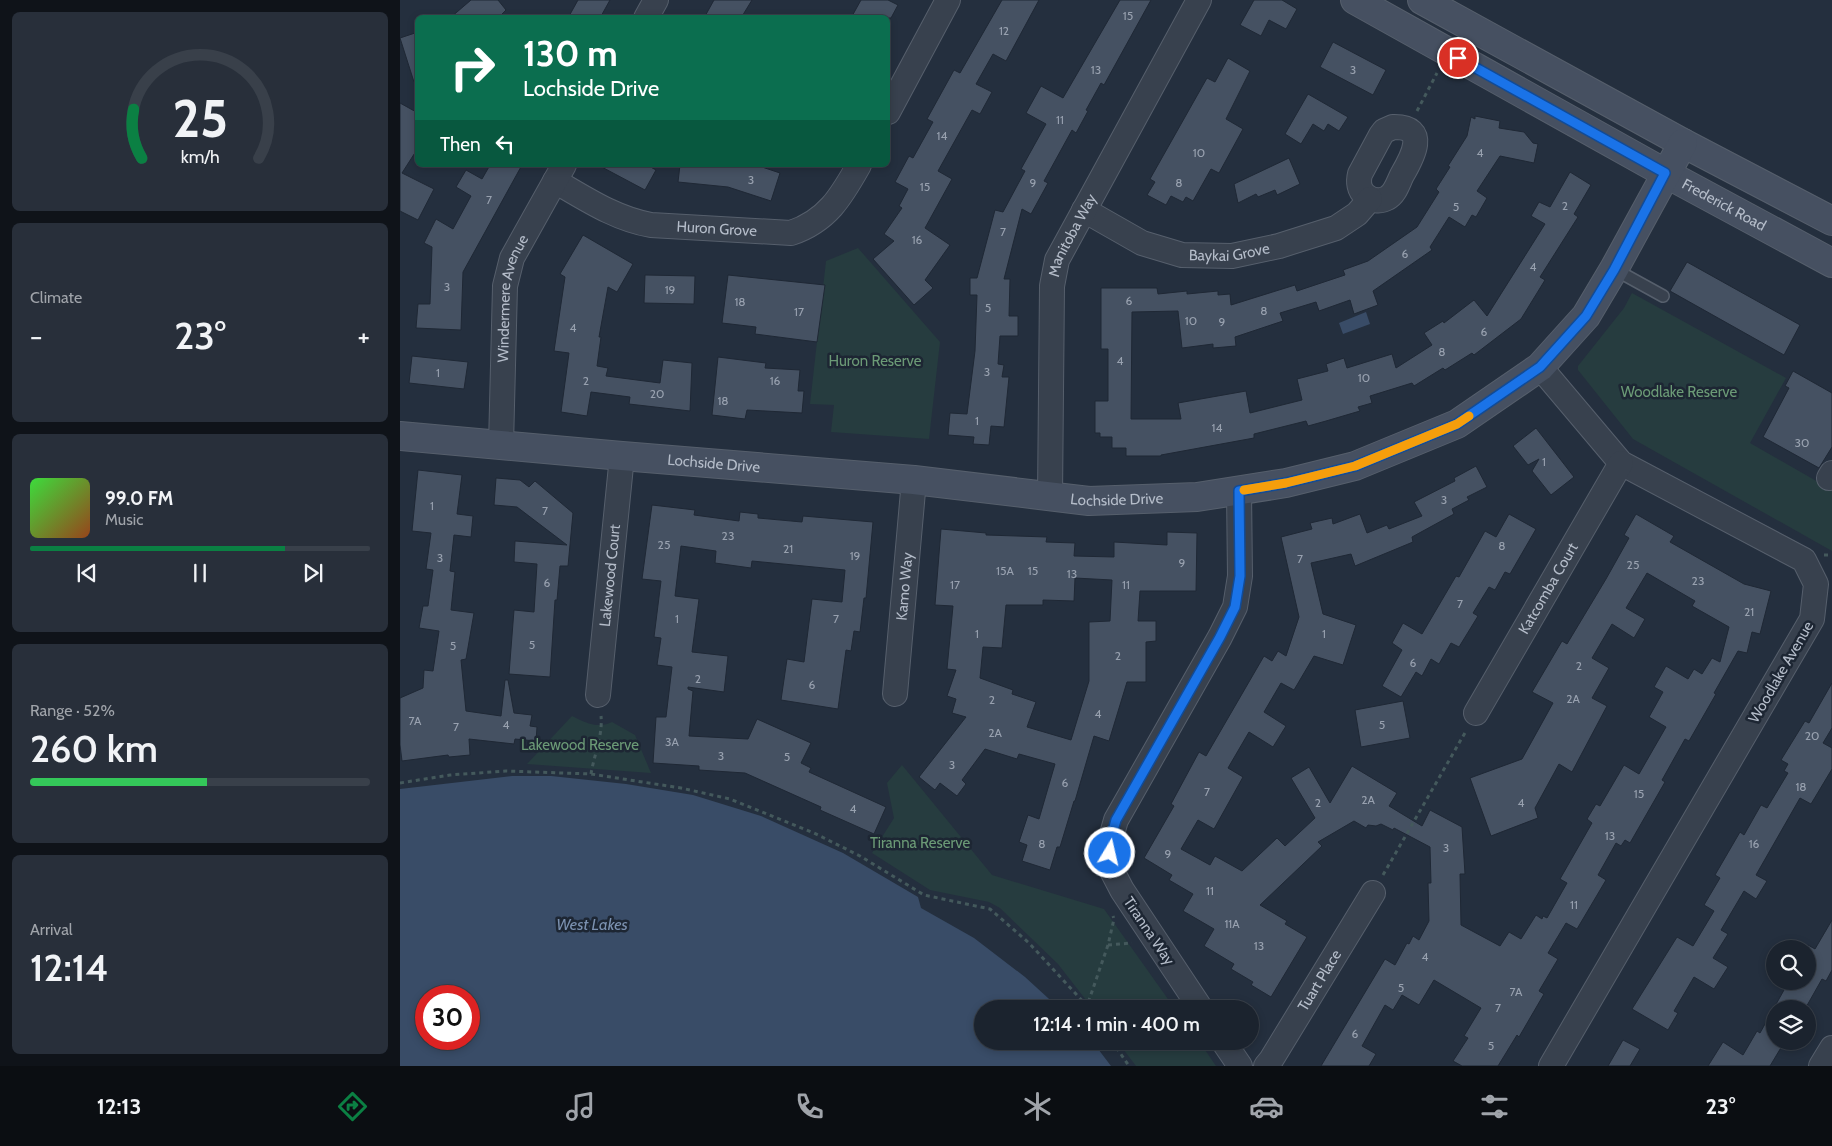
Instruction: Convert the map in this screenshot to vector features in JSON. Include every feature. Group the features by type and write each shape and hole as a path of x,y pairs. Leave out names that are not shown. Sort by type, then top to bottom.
{"street":[{"path":"648,15 656,0"},
{"path":"890,108 948,0"},
{"name":"Manitoba Way","path":"1050,497 1052,286 1057,260 1199,0"},
{"name":"Frederick Road","path":"1355,0 1832,264"},
{"path":"1422,0 1683,143 1832,221"},
{"path":"1398,127 1407,130 1415,141 1414,155 1392,194 1379,200 1370,198 1362,192 1359,179 1381,135 1388,128 1398,127"},
{"name":"Lochside Drive","path":"400,436 914,480 1089,501 1196,497 1286,483 1355,466 1457,424 1540,367 1586,316 1614,270 1683,143"},
{"name":"Huron Grove","path":"559,173 609,212 635,222 651,225 791,233 804,229 823,216 838,202 858,167"},
{"name":"Windermere Avenue","path":"502,445 505,286 512,258 559,173"},
{"name":"Baykai Grove","path":"1084,210 1142,243 1182,255 1232,256 1279,246 1336,228 1357,214 1370,198"},
{"name":"Woodlake Avenue","path":"1540,367 1621,464 1804,560 1816,584 1812,619 1551,1066"},
{"name":"Lakewood Court","path":"598,696 622,456"},
{"name":"Katcomba Court","path":"1476,713 1621,464"},
{"name":"Kamo Way","path":"895,694 914,480"},
{"name":"Tiranna Way","path":"1195,1000 1122,890 1109,865 1110,841 1116,820 1220,637 1235,607 1240,576 1239,491"},
{"name":"Tuart Place","path":"1266,1066 1373,893"},
{"path":"1821,1066 1832,1048"},
{"path":"1229,1050 1240,1066"}],"lane":[{"path":"1614,270 1663,296"}],"path":[{"path":"1407,130 1441,66"},
{"path":"1817,549 1824,555 1832,555"},
{"path":"592,774 593,759 602,726 598,696"},
{"path":"1373,893 1476,713"},
{"path":"400,783 450,775 506,772 592,774 681,788 730,799 822,836 860,856 924,895 990,909 1029,943 1082,1000"},
{"path":"1090,1000 1114,920 1111,913"},
{"path":"1108,944 1136,943"},
{"path":"1118,1050 1129,1066"}],"green space":[{"name":"Huron Reserve","path":"858,248 940,342 929,439 831,432 834,405 810,404 826,261"},
{"name":"Woodlake Reserve","path":"1632,293 1786,378 1750,443 1832,490 1832,551 1633,439 1578,370 1578,366 1624,308"},
{"name":"Lakewood Reserve","path":"572,716 596,725 612,722 635,735 651,773 527,764"},
{"name":"Tiranna Reserve","path":"902,765 992,875 1104,909 1169,1000 1086,1000 1058,964 1000,908 989,902 930,890 872,853 894,818 887,783"},
{"path":"1124,1050 1205,1050 1216,1066 1136,1066"}],"water":[{"path":"1366,312 1370,324 1343,334 1339,323"},
{"name":"West Lakes","path":"512,776 551,776 626,784 693,795 761,816 843,853 918,897 921,908 974,938 1025,977 1050,1000 974,1000 974,1050 1099,1050 1111,1066 400,1066 400,789"}],"building":[{"path":"471,0 498,0 506,10 501,15 454,15"},
{"path":"578,0 610,0 602,15 570,15"},
{"path":"714,0 752,0 743,15 706,15"},
{"path":"861,0 888,0 898,5 891,18 890,15 853,15"},
{"path":"1002,0 1039,0 1006,61 993,54 976,84 992,92 980,114 972,110 938,171 952,179 925,228 950,245 925,280 933,288 914,305 873,259 894,241 884,234 902,208 899,206 908,189 895,182 909,156 913,158 933,122 927,119 954,70 960,73"},
{"path":"1120,0 1151,0 1104,85 1101,83 1076,133 1072,130 1044,181 1048,183 1031,214 1022,209 1004,279 1010,279 1009,316 1018,316 1018,336 1000,336 998,364 1004,365 1002,377 1009,377 1004,427 991,426 989,445 973,444 974,437 948,435 950,413 967,414 975,351 977,295 970,295 970,278 977,278 995,210 1003,212 1025,171 1021,169 1046,124 1026,113 1041,86 1063,98"},
{"path":"1254,0 1282,0 1297,9 1286,29 1269,20 1261,36 1240,25"},
{"path":"415,33 415,82 414,82 400,38"},
{"path":"1333,42 1386,70 1373,95 1320,67"},
{"path":"1228,58 1250,71 1226,119 1243,129 1219,173 1211,169 1193,201 1186,197 1183,202 1171,196 1166,205 1147,195 1155,182 1150,179 1207,78 1215,82"},
{"path":"1308,94 1348,117 1339,131 1328,124 1324,131 1313,124 1301,144 1285,134"},
{"path":"400,103 415,111 415,153 402,173 434,189 418,220 400,211"},
{"path":"1475,116 1500,121 1499,128 1524,132 1533,143 1538,144 1534,163 1500,156 1477,191 1487,198 1476,217 1472,215 1465,227 1449,217 1430,247 1432,250 1373,291 1378,305 1354,314 1350,300 1319,311 1316,302 1280,313 1283,321 1235,337 1236,346 1213,348 1213,344 1182,348 1178,311 1132,312 1131,419 1181,419 1178,403 1246,391 1250,413 1302,400 1297,379 1328,371 1326,364 1344,358 1347,368 1392,354 1396,368 1432,345 1424,333 1443,321 1444,323 1474,300 1487,316 1545,224 1531,216 1539,202 1550,207 1570,172 1591,185 1574,214 1578,217 1540,277 1545,280 1521,319 1474,355 1472,353 1414,386 1412,383 1370,396 1372,403 1358,407 1360,411 1308,426 1306,421 1254,434 1254,438 1161,456 1126,456 1126,448 1112,448 1112,437 1100,437 1100,433 1095,433 1095,401 1108,401 1108,349 1101,349 1101,288 1157,288 1158,294 1187,291 1187,294 1218,291 1218,295 1230,294 1231,305 1295,285 1297,291 1345,275 1343,270 1368,261 1417,227 1439,192 1436,189 1467,136 1471,117 1475,119"},
{"path":"1289,158 1300,184 1277,195 1275,190 1258,197 1256,194 1238,203 1234,184"},
{"path":"489,167 521,167 463,272 461,330 416,328 418,304 430,304 432,247 424,243 436,219 453,229 471,196 456,187 466,170 482,179"},
{"path":"602,167 651,167 656,170 645,190"},
{"path":"680,167 762,167 780,173 771,201 728,187 678,182"},
{"path":"583,235 633,264 617,292 608,287 599,337 601,337 597,366 608,368 606,376 660,383 663,360 692,363 690,411 629,404 630,397 591,392 587,416 561,412 569,353 554,351 565,277 560,274"},
{"path":"1687,262 1800,325 1784,355 1670,291"},
{"path":"645,275 695,276 694,304 644,303"},
{"path":"728,275 825,285 817,342 755,334 756,327 722,323"},
{"path":"412,356 468,362 464,389 409,383"},
{"path":"718,357 766,363 765,368 800,370 798,391 804,391 802,413 747,410 745,419 712,415"},
{"path":"1793,371 1832,393 1832,447 1819,468 1763,437 1789,388 1785,386"},
{"path":"1536,428 1574,477 1551,495 1532,471 1539,459 1528,465 1513,446"},
{"path":"1476,466 1487,487 1467,497 1469,500 1452,509 1454,514 1412,537 1413,542 1355,566 1351,554 1311,563 1323,614 1356,625 1343,665 1314,656 1294,690 1281,683 1264,712 1286,726 1273,747 1249,732 1228,768 1243,777 1214,829 1198,820 1181,849 1210,865 1215,856 1242,871 1277,838 1285,846 1315,818 1291,778 1309,767 1330,803 1352,766 1397,793 1389,806 1422,826 1430,810 1462,827 1465,874 1460,874 1461,925 1500,946 1509,932 1521,939 1536,915 1542,919 1543,916 1547,918 1567,883 1560,879 1592,823 1587,819 1596,804 1600,806 1624,765 1639,774 1666,727 1649,717 1663,692 1654,687 1666,666 1688,679 1694,669 1702,674 1712,658 1720,662 1729,627 1692,606 1695,601 1647,573 1626,608 1645,619 1634,638 1612,624 1592,658 1609,668 1592,698 1607,706 1572,772 1559,764 1535,808 1538,818 1491,836 1470,778 1522,759 1553,703 1532,692 1562,641 1567,644 1606,579 1629,538 1624,535 1636,514 1674,536 1670,542 1744,584 1771,591 1760,634 1752,632 1747,653 1738,651 1689,741 1685,739 1662,780 1665,782 1630,843 1625,840 1621,846 1616,843 1598,875 1606,880 1577,929 1566,923 1548,953 1558,959 1539,991 1544,994 1519,1037 1517,1035 1498,1066 1462,1066 1453,1061 1468,1038 1464,1036 1481,1008 1434,980 1419,1005 1402,995 1393,1010 1385,1005 1362,1046 1376,1054 1369,1066 1321,1066 1385,959 1395,965 1407,943 1409,944 1413,936 1419,940 1429,921 1428,883 1431,883 1430,847 1394,828 1393,830 1381,824 1376,826 1368,825 1366,828 1354,821 1318,842 1322,846 1260,905 1287,921 1285,924 1307,937 1271,997 1251,985 1253,982 1231,969 1234,964 1204,946 1214,929 1183,911 1193,894 1169,880 1172,875 1144,858 1174,806 1171,804 1199,752 1206,756 1264,656 1272,661 1278,651 1286,656 1299,617 1281,537 1312,529 1310,523 1332,518 1333,524 1360,514 1367,533 1387,525 1389,529 1422,516 1414,502 1455,481 1454,478"},
{"path":"418,470 462,475 457,514 473,516 471,537 454,535 450,571 455,572 451,610 474,613 466,659 461,660 466,711 501,716 505,680 508,680 514,713 532,715 530,726 537,727 536,741 515,739 514,744 469,739 470,755 449,757 448,755 402,761 400,698 423,688 424,670 433,671 439,631 419,628 423,606 428,606 433,570 426,569 431,533 412,531"},
{"path":"496,478 520,480 529,487 535,481 573,513 568,566 560,566 557,600 555,600 550,677 509,674 514,610 534,612 537,564 514,562 515,541 567,545 517,507 494,505"},
{"path":"652,505 695,510 694,515 739,521 740,512 758,514 758,518 802,522 803,516 873,522 866,598 864,598 860,632 854,631 851,651 846,650 838,709 781,700 787,659 804,662 812,599 842,602 845,570 752,561 751,568 715,563 716,551 681,546 675,596 699,599 692,652 728,656 724,692 688,687 688,689 693,691 689,736 748,739 757,719 811,743 801,763 811,768 809,772 886,807 874,834 820,810 821,807 745,773 699,770 699,766 653,763 656,717 666,717 672,667 657,665 661,638 654,637 661,581 642,579"},
{"path":"1509,514 1536,529 1510,574 1505,572 1495,590 1489,587 1473,613 1478,616 1459,647 1451,643 1439,664 1431,659 1422,676 1416,672 1401,697 1382,686 1402,650 1392,643 1403,623 1422,634 1456,576 1459,577 1485,531 1496,537"},
{"path":"941,529 986,533 986,535 1047,537 1046,542 1075,543 1074,556 1114,557 1114,542 1167,545 1167,532 1197,533 1196,591 1140,591 1138,621 1156,621 1156,641 1146,642 1146,682 1127,682 1109,741 1094,736 1060,847 1057,847 1050,870 1022,861 1027,845 1019,842 1028,815 1039,819 1055,764 1019,754 1017,759 985,749 962,780 966,784 957,796 940,783 935,790 919,777 966,717 952,713 956,699 947,696 956,670 947,669 953,606 935,605","holes":["1075,578 1112,580 1110,621 1089,622 1089,681 1071,740 1027,727 1036,702 1012,694 1013,690 980,678 983,647 1002,648 1006,605 1043,605 1043,600 1074,601"]},
{"path":"1832,683 1832,728 1823,743 1832,748 1832,769 1811,804 1800,798 1756,875 1767,881 1756,899 1744,891 1721,930 1728,934 1713,958 1728,967 1714,989 1694,977 1674,1011 1678,1013 1668,1030 1632,1009 1677,937 1693,946 1714,911 1704,905 1720,878 1715,875 1740,832 1744,835 1761,805 1767,808 1788,773 1784,771 1788,764 1781,760 1805,721 1809,723"},
{"path":"1403,701 1410,738 1361,747 1355,710"},
{"path":"1832,920 1832,970 1826,981 1822,979 1816,990 1816,947"},
{"path":"1784,990 1816,990 1810,1000 1778,1000"},
{"path":"1766,1022 1766,1050 1780,1050 1770,1066 1708,1066 1723,1042 1743,1055 1757,1031 1760,1033"},
{"path":"1623,1040 1640,1049 1630,1066 1608,1066"}],"slow traffic":[{"path":"1244,490 1286,483 1355,466 1457,424 1469,416"}],"route":[{"path":"1110,853 1110,841 1116,820 1220,637 1235,607 1240,576 1239,491 1286,483 1355,466 1457,424 1540,367 1586,316 1614,270 1665,173 1458,58"}]}
